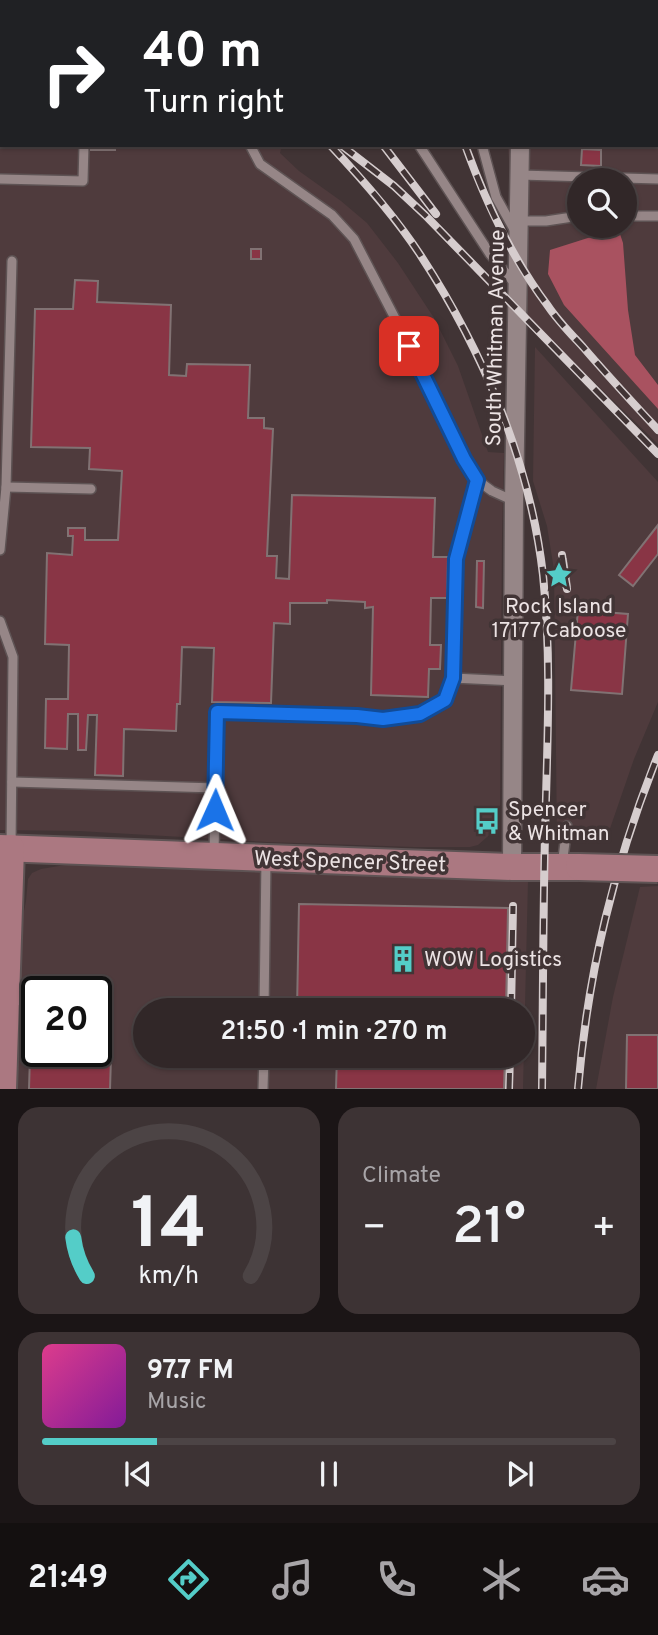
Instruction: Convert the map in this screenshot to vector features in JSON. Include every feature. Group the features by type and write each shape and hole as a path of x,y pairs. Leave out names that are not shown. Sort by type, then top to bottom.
{"street":[{"name":"South Whitman Avenue","path":"512,867 520,147"},
{"name":"West Spencer Street","path":"5,848 512,867 658,869"},
{"path":"3,1089 10,993 5,848"}],"lane":[{"path":"0,179 83,181 84,147"},
{"path":"251,147 260,164 332,215 354,239 427,380 464,459 477,480 492,491 514,501"},
{"path":"420,147 490,254 518,287"},
{"path":"483,147 496,197 519,230 567,218"},
{"path":"520,176 658,179"},
{"path":"637,216 658,216"},
{"path":"0,550 6,487 12,261"},
{"path":"214,856 217,712 383,719 420,714 445,700 453,678 456,559 477,480"},
{"path":"6,487 91,489"},
{"path":"0,621 13,657 12,782 5,848"},
{"path":"453,678 513,681"},
{"path":"12,782 216,788"},
{"path":"567,826 570,867"},
{"path":"264,998 266,858"},
{"path":"263,1089 264,1068"}],"shaded area":[{"path":"0,147 282,147 280,153 299,171 367,223 398,263 434,318 458,366 488,452 504,453 500,812 495,830 478,845 470,847 414,847 79,831 0,830"},
{"path":"508,147 658,147 658,444 518,309"},
{"path":"588,238 621,238 635,355 658,385 658,409 564,305 548,274 550,250"},
{"path":"535,347 658,482 658,702 634,759 605,843 557,842 554,570 547,526 533,481"},
{"path":"71,864 528,881 525,998 133,998 133,1068 524,1068 523,1089 17,1089 19,936 28,879 32,873"},
{"path":"658,886 658,1089 596,1089 613,997 640,887"}],"building":[{"path":"91,147 115,147 115,150 91,150"},
{"path":"582,149 601,150 601,166 581,165"},
{"path":"251,249 261,249 261,259 251,259"},
{"path":"75,280 98,281 97,302 171,305 169,375 186,376 187,364 250,365 248,418 264,418 264,428 273,429 267,556 277,556 276,578 289,579 292,495 435,498 433,557 448,557 447,598 431,598 430,645 441,645 440,669 429,669 428,697 371,695 373,607 365,608 365,602 327,600 327,603 290,603 290,624 274,623 271,703 212,702 214,648 182,647 176,731 124,729 123,776 95,775 97,715 88,715 86,750 78,750 78,714 68,714 67,749 45,748 46,699 68,699 69,645 45,644 47,553 72,555 73,536 68,536 68,528 85,528 85,540 118,540 122,471 89,469 90,448 31,447 35,309 73,309"},
{"path":"658,525 658,554 633,586 619,575"},
{"path":"559,559 566,559 570,586 563,587"},
{"path":"477,561 484,561 483,608 476,607"},
{"path":"578,610 628,614 622,694 571,690"},
{"name":"WOW Logistics","path":"299,904 508,908 506,998 297,998"},
{"path":"627,1035 658,1035 658,1089 626,1089"},
{"path":"30,1067 111,1067 110,1089 29,1089"},
{"path":"337,1068 505,1068 504,1089 336,1089"}],"railway":[{"path":"332,147 400,227 444,292 500,409 515,449 537,533 546,607 548,705 542,1089"},
{"path":"344,147 394,186 425,215 658,454"},
{"path":"385,147 436,214"},
{"path":"466,147 500,229 522,268 560,322 658,430"},
{"path":"562,555 567,589"},
{"path":"578,1089 589,1002 605,919 628,837 658,755"},
{"path":"511,998 513,906"},
{"path":"509,1089 510,1068"}],"place":[{"name":"Rock Island 17177 Caboose","path":"559,575"},
{"name":"Spencer & Whitman","path":"487,821"},
{"name":"WOW Logistics","path":"403,959"}],"route":[{"path":"215,810 217,712 383,719 420,714 445,700 453,678 456,559 477,480 409,346"}]}
